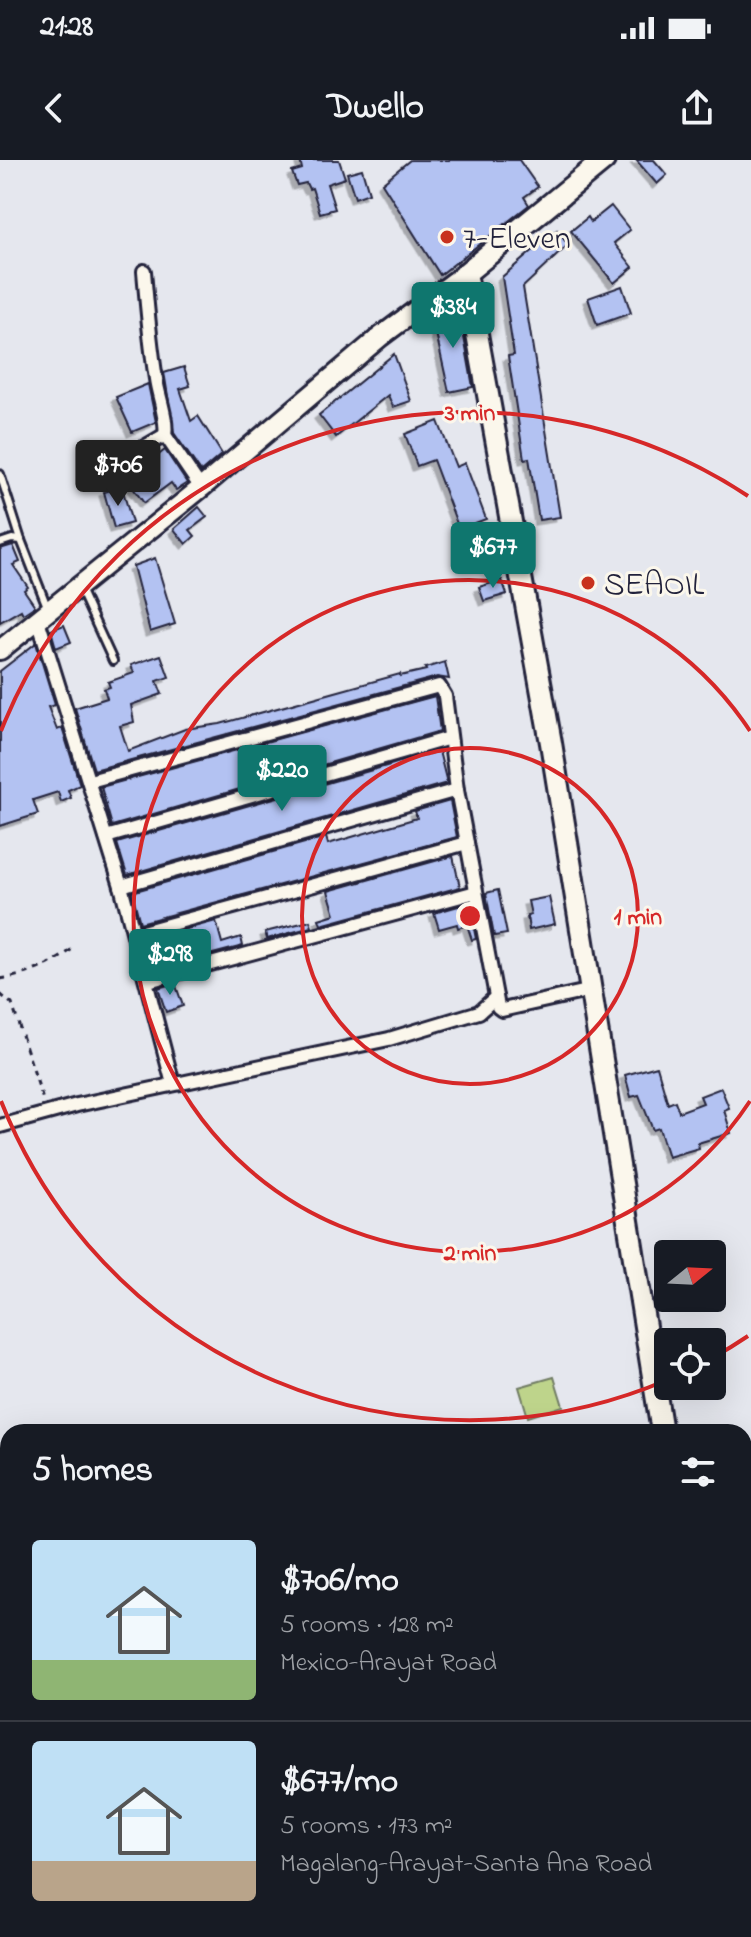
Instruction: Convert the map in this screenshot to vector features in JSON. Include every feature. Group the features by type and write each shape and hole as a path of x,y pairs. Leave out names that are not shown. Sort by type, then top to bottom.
{"main road":[{"path":"0,650 201,488 380,337 466,273 604,160"},
{"path":"466,273 551,743 661,1424"}],"street":[{"path":"144,271 151,348 160,405 167,426 165,435 201,488"},
{"path":"131,455 165,435"},
{"path":"43,615 135,934 173,1084"},
{"path":"90,781 439,686 445,696 457,790 498,1007 502,1010 592,990"},
{"path":"106,837 450,738"},
{"path":"121,886 457,790"},
{"path":"135,934 467,843"},
{"path":"148,981 476,892"},
{"path":"0,1126 77,1105 389,1039 479,1012 496,997"}],"lane":[{"path":"0,474 43,615"},
{"path":"0,543 21,540"},
{"path":"78,586 113,661"}],"path":[{"path":"0,979 23,976 58,960 75,947"},
{"path":"0,994 12,1004 48,1114"}],"green space":[{"path":"554,1377 563,1406 528,1417 519,1387"}],"building":[{"path":"300,160 339,160 345,178 327,184 335,209 320,213 312,188 309,189 306,183 297,185 292,172 302,169"},
{"path":"410,160 519,160 538,187 524,197 529,205 440,275 382,183"},
{"path":"636,160 654,160 667,175 657,184"},
{"path":"362,169 369,193 355,198 347,173"},
{"path":"611,206 630,230 614,243 633,267 614,283 571,231 588,217 591,222"},
{"path":"557,230 568,245 523,287 560,517 539,520 529,458 524,459 508,356 514,355 502,277"},
{"path":"622,286 631,313 597,325 588,298"},
{"path":"459,309 473,387 449,392 432,315"},
{"path":"394,354 411,401 393,407 388,395 336,437 319,415"},
{"path":"184,367 190,386 180,389 191,421 198,416 222,454 201,472 174,433 164,373"},
{"path":"148,384 156,422 132,432 116,397"},
{"path":"438,421 456,467 465,463 486,519 459,529 433,460 417,466 405,434"},
{"path":"165,450 187,483 176,490 171,483 144,503 122,473 140,460 144,466"},
{"path":"122,487 132,523 114,528 104,492"},
{"path":"199,507 207,517 190,530 195,536 186,544 174,529"},
{"path":"13,545 20,562 13,565 28,587 24,590 35,606 0,622 0,549"},
{"path":"155,558 175,624 150,632 133,566"},
{"path":"502,580 507,594 484,601 479,587"},
{"path":"64,625 71,642 56,648 51,630"},
{"path":"36,643 55,705 48,707 57,730 62,728 80,785 68,790 71,798 61,802 58,792 33,800 38,814 0,826 0,671"},
{"path":"161,655 169,677 157,681 162,694 131,705 134,722 120,726 128,751 185,729 220,724 400,674 426,670 445,662 449,679 437,677 94,770 75,708 107,698 104,689 110,687 108,682 134,673 131,665"},
{"path":"435,696 440,731 112,826 101,787"},
{"path":"439,751 447,783 127,875 117,843"},
{"path":"450,801 457,837 140,923 132,892 326,837 328,844 417,818 415,811"},
{"path":"453,856 460,887 321,925 319,919 335,914 328,891"},
{"path":"498,890 507,934 494,936 486,893"},
{"path":"549,897 555,924 529,930 527,916 531,915 528,901"},
{"path":"469,903 476,939 472,940 467,925 458,928 457,924 439,929 434,913"},
{"path":"216,921 222,943 241,937 243,946 152,970 149,959 156,957 150,939"},
{"path":"310,921 312,927 267,939 265,932"},
{"path":"175,983 183,1006 166,1012 158,988"},
{"path":"657,1066 668,1104 675,1101 679,1112 703,1103 700,1096 721,1088 729,1108 724,1110 731,1133 698,1143 699,1148 668,1157 659,1128 653,1130 639,1095 631,1097 625,1075"}],"place":[{"name":"7-Eleven","path":"447,237"},
{"name":"SEAOIL","path":"588,583"}]}
